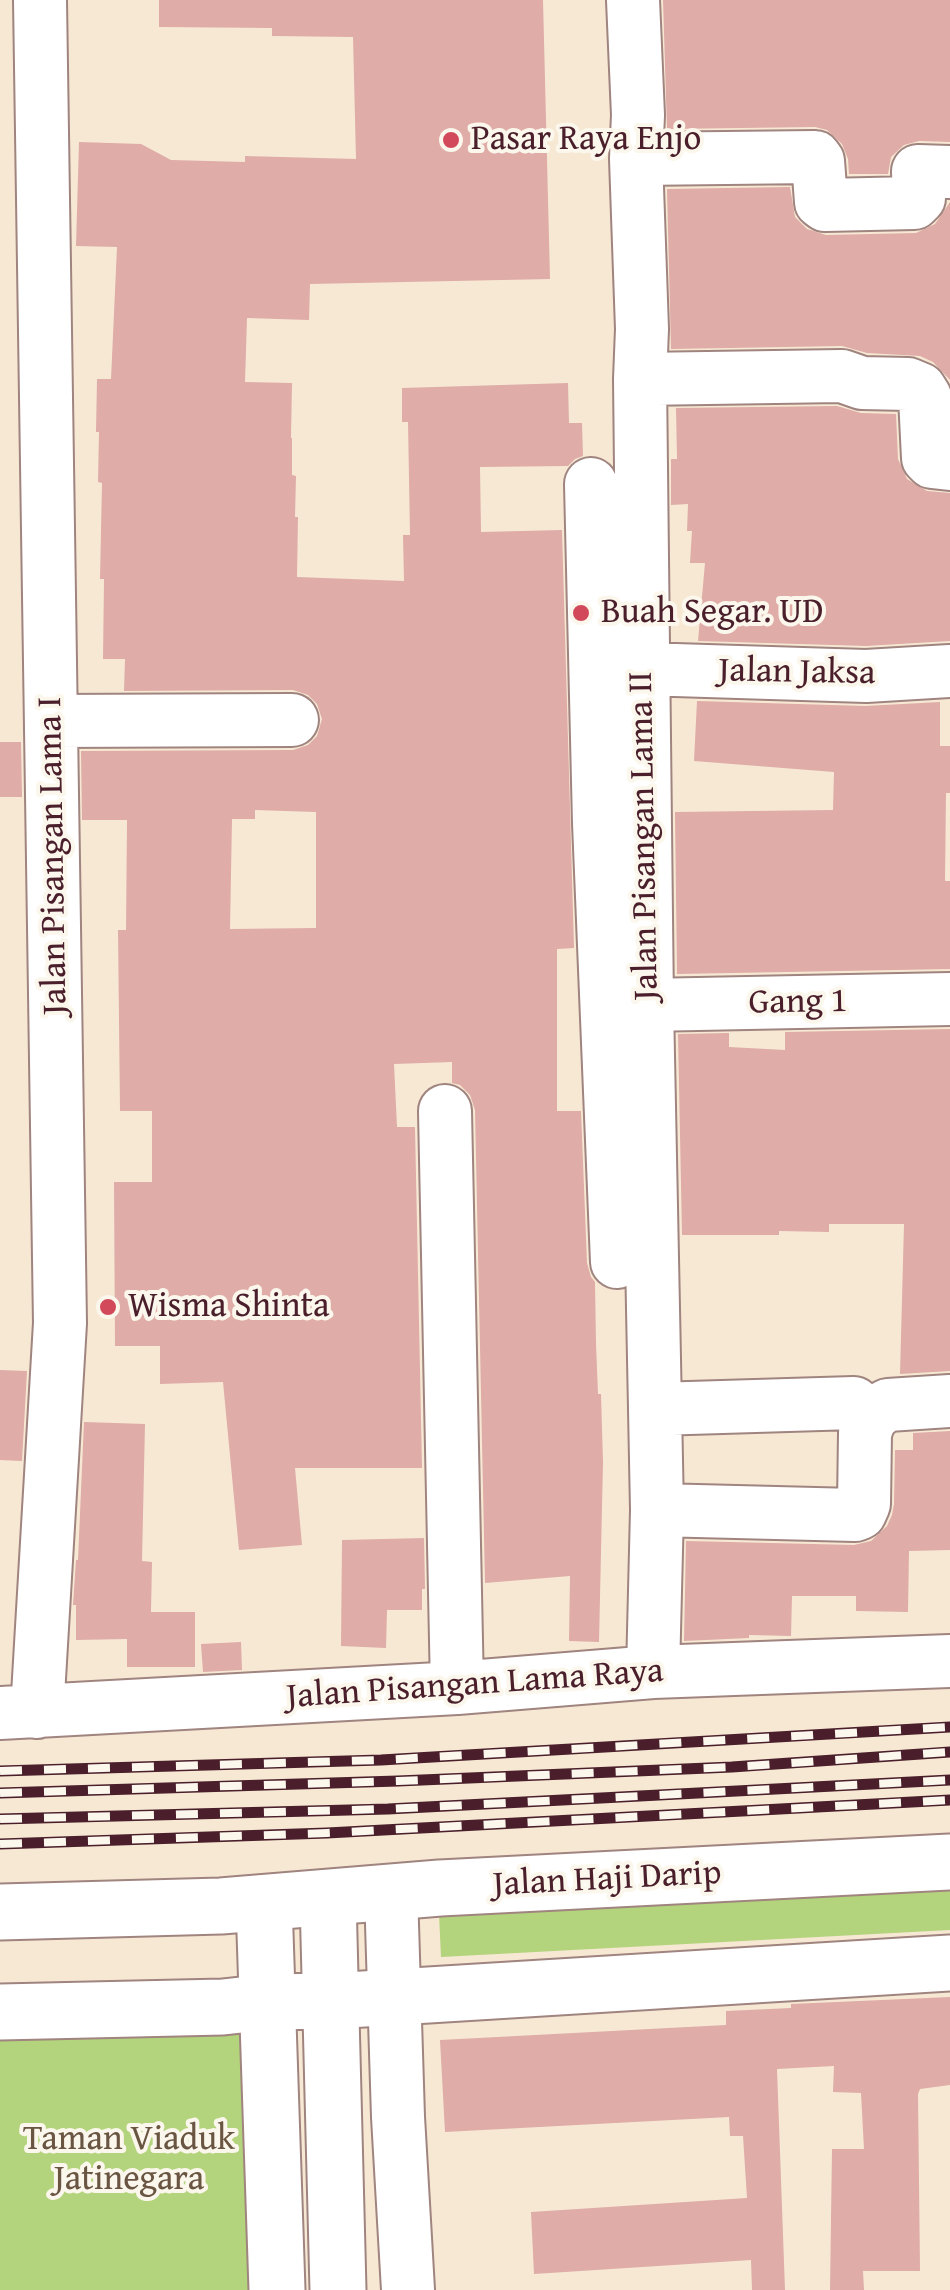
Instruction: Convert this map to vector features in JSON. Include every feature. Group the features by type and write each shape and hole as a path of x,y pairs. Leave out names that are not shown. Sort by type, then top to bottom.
{"main road":[{"name":"Jalan Haji Darip","path":"0,1912 221,1906 391,1892 950,1862"},
{"path":"328,1898 338,2290"},
{"path":"264,1903 277,2290"},
{"path":"0,2012 223,2007 950,1962"}],"street":[{"name":"Jalan Pisangan Lama I","path":"19,1712 60,1324 52,721 20,95 40,0"},
{"name":"Jalan Pisangan Lama II","path":"632,0 642,329 646,1006 657,1510 637,1673"},
{"path":"636,159 816,157 821,202 825,205 914,203 919,198 918,171 950,172"},
{"path":"640,380 842,376 862,383 908,384 920,388 925,397 928,458 950,464"},
{"path":"592,484 599,823 627,1520 637,1673"},
{"name":"Jalan Jaksa","path":"643,668 866,676 950,670"},
{"path":"52,721 292,720"},
{"name":"Gang 1","path":"646,1006 950,999"},
{"path":"445,1112 457,1688"},
{"path":"657,1510 855,1515 864,1504 865,1433 876,1412 888,1405 950,1400"},
{"path":"656,1409 854,1403"},
{"name":"Jalan Pisangan Lama Raya","path":"19,1712 457,1688 637,1673 950,1661"},
{"path":"391,1892 408,2290"}],"green space":[{"path":"950,1887 950,1930 441,1957 439,1914"},
{"name":"Taman Viaduk Jatinegara","path":"251,2025 264,2290 0,2290 0,2037"}],"building":[{"path":"159,0 543,0 550,279 310,284 309,320 247,318 245,382 292,383 297,577 404,581 403,535 410,535 408,422 402,422 402,388 568,383 569,423 582,423 583,456 568,466 480,467 481,532 562,530 574,948 557,949 557,1111 581,1111 587,1263 595,1282 603,1462 599,1642 569,1641 570,1576 485,1583 475,1110 470,1095 452,1083 452,1062 394,1064 397,1127 415,1127 422,1468 295,1468 302,1545 239,1550 223,1382 160,1384 160,1346 115,1346 114,1182 152,1182 152,1111 120,1111 118,930 126,930 127,820 82,820 81,751 293,750 308,745 317,736 322,719 317,704 308,695 293,690 124,691 125,659 103,659 97,379 111,379 117,247 76,246 79,142 141,144 171,160 245,162 245,156 356,159 353,37 272,36 272,28 159,27","holes":["255,810 316,812 316,928 230,929 232,819 255,819"]},
{"path":"663,0 950,0 950,142 919,141 904,145 891,157 888,174 849,174 842,144 827,130 815,127 667,129"},
{"path":"790,187 795,217 807,229 826,235 916,233 935,224 950,202 950,380 933,362 920,356 867,353 842,346 671,349 667,189"},
{"path":"837,406 861,413 896,414 898,459 907,479 927,491 950,493 950,641 866,646 698,641 705,563 690,563 692,531 687,531 688,504 671,505 671,459 677,459 676,408"},
{"path":"697,701 865,706 940,702 940,746 950,746 945,881 950,881 950,969 677,974 675,812 833,810 834,772 694,761"},
{"path":"0,742 21,742 22,797 0,797"},
{"path":"950,1029 950,1371 900,1374 904,1224 829,1224 829,1232 779,1231 779,1235 682,1235 678,1034 729,1033 729,1047 785,1050 785,1032"},
{"path":"0,1370 27,1371 22,1461 0,1460"},
{"path":"84,1422 145,1424 142,1561 152,1562 151,1612 195,1612 195,1667 127,1667 127,1639 76,1640 73,1605"},
{"path":"950,1431 950,1550 909,1551 908,1612 856,1611 856,1596 792,1596 791,1636 684,1641 686,1541 854,1545 871,1541 887,1526 892,1515 895,1450 913,1450 913,1433"},
{"path":"424,1538 422,1610 387,1610 386,1648 341,1646 342,1540"},
{"path":"241,1642 242,1670 203,1672 201,1644"},
{"path":"950,1997 950,2085 920,2089 918,2094 920,2271 863,2271 864,2290 830,2290 832,2149 864,2149 861,2093 833,2092 834,2066 777,2069 785,2290 752,2290 751,2260 534,2274 531,2212 747,2198 743,2136 730,2136 729,2117 445,2132 440,2040 726,2025 726,2011"}],"railway":[{"path":"0,1771 381,1760 950,1727"},
{"path":"0,1793 732,1767 950,1752"},
{"path":"0,1819 388,1809 950,1780"},
{"path":"0,1844 327,1833 950,1800"}],"place":[{"name":"Pasar Raya Enjo","path":"451,140"},
{"name":"Buah Segar. UD","path":"581,613"},
{"name":"Wisma Shinta","path":"108,1307"}]}
